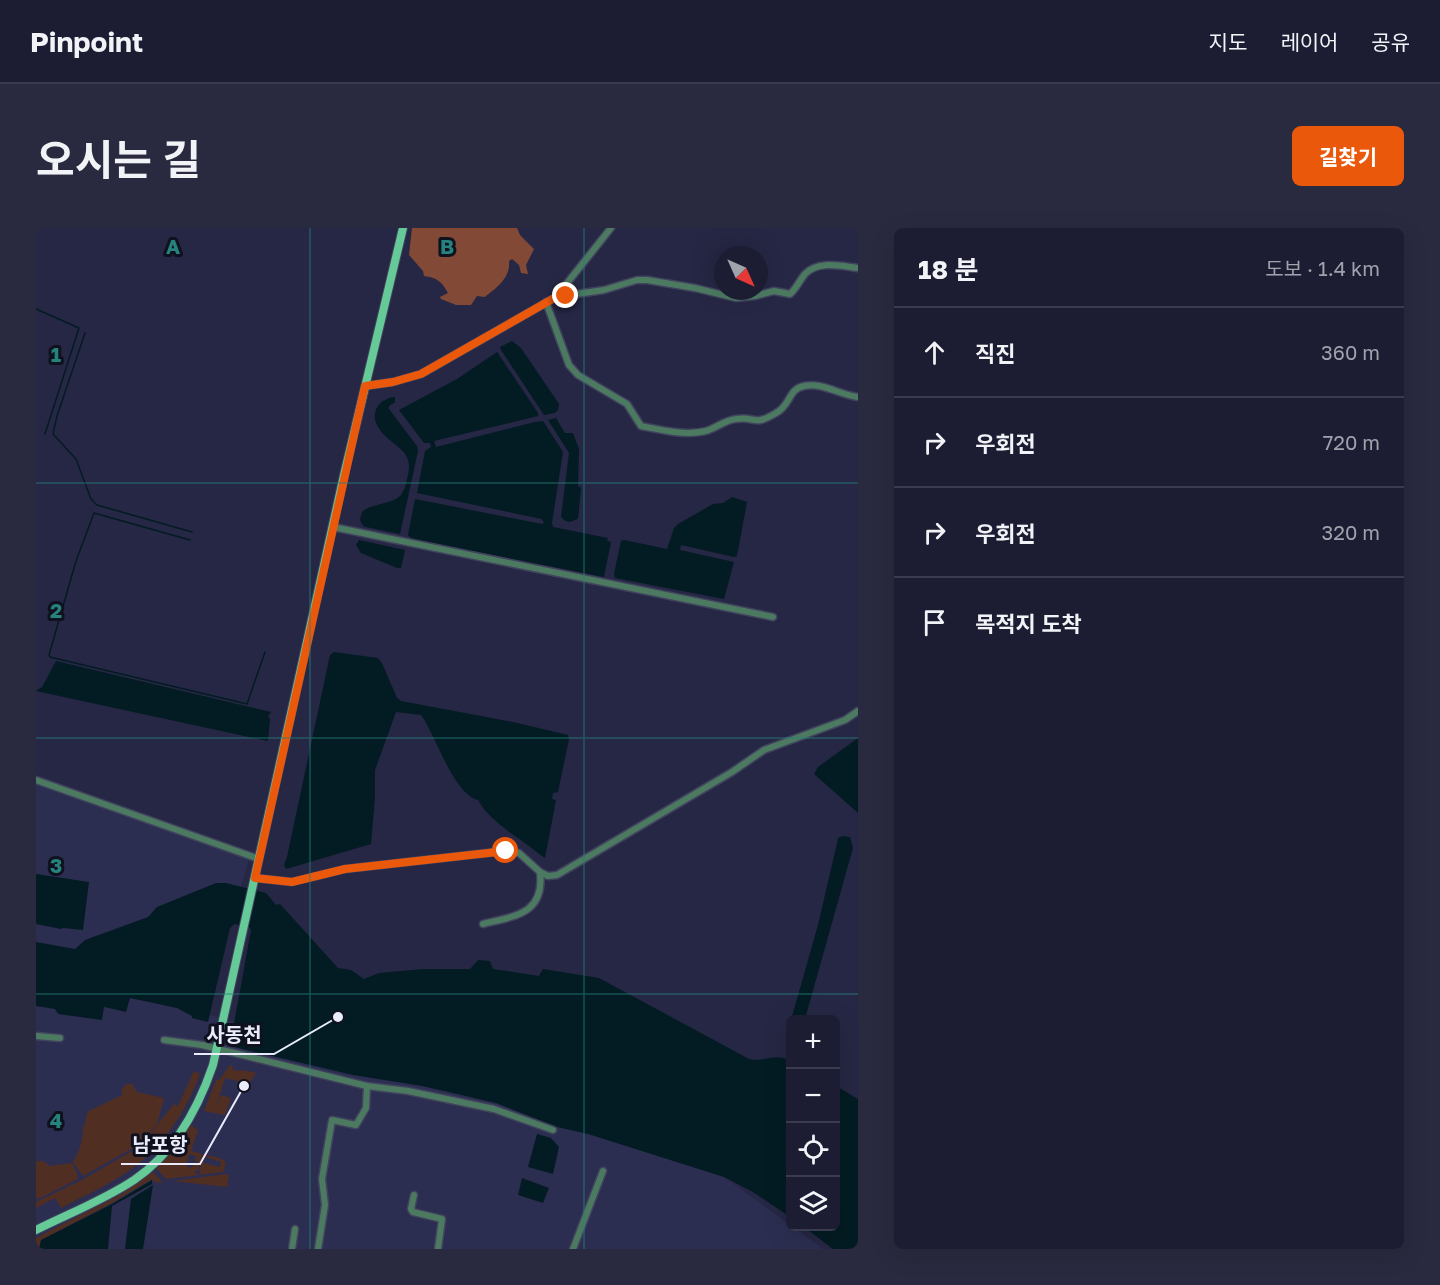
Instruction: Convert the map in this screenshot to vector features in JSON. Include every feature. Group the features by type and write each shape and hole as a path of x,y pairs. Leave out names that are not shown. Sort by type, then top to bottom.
{"main road":[{"path":"36,1230 133,1180 151,1166 178,1136 206,1087 213,1065 242,927 403,228"}],"street":[{"path":"556,297 611,228"},
{"path":"365,386 393,382 421,374 556,297 604,290 637,280 695,288 736,298 774,291 790,294 796,290 806,274 817,267 830,265 858,268"},
{"path":"546,302 569,365 578,375 627,404 641,426 684,432 703,432 738,419 762,422 783,409 792,392 806,385 816,385 858,397"},
{"path":"333,527 773,617"},
{"path":"255,878 292,882 345,869 506,851 519,854 548,876 557,875 732,772 764,750 845,720 858,711"},
{"path":"36,780 259,859"},
{"path":"483,924 519,915 528,910 540,893 540,872"},
{"path":"36,1036 60,1038"},
{"path":"164,1040 202,1045 366,1086 408,1091 494,1109 553,1131"},
{"path":"318,1249 325,1205 322,1179 332,1120 356,1125 366,1108 366,1086"},
{"path":"573,1249 603,1171"},
{"path":"414,1195 411,1209 413,1212 442,1219 438,1249"},
{"path":"292,1249 296,1229"}],"shaded area":[{"path":"412,228 517,228 520,235 534,249 526,265 528,274 521,273 519,265 512,259 509,261 508,273 494,290 485,297 477,296 471,305 456,305 441,299 440,297 448,293 444,286 436,279 424,276 423,271 409,255"},
{"path":"512,341 521,348 559,404 555,413 544,415 501,350 500,347"},
{"path":"497,352 538,416 434,441 436,447 543,421 563,452 553,527 608,538 607,541 611,542 604,577 412,539 408,535 415,499 544,523 542,519 417,493 425,451 431,447 430,443 424,443 399,410 457,379"},
{"path":"395,397 395,402 389,406 389,409 417,446 418,451 400,534 363,526 360,520 362,512 396,499 405,486 409,469 406,455 385,436 375,419 375,413 380,404 384,400"},
{"path":"556,418 565,433 573,433 579,449 578,486 581,488 578,519 570,522 561,517 569,453 548,420"},
{"path":"732,497 747,502 737,556 681,545 680,550 734,562 724,599 615,578 621,541 667,549 674,528 678,524 713,504 723,503"},
{"path":"359,540 405,550 401,568 361,553 356,545"},
{"path":"334,652 378,658 397,698 401,701 568,735 558,792 553,793 552,799 556,800 545,858 499,824 478,800 461,787 421,715 396,712 375,770 371,844 286,869 284,865 330,655"},
{"path":"56,661 271,712 268,716 270,719 268,741 36,691 42,687"},
{"path":"858,738 858,813 814,774 818,767"},
{"path":"36,777 251,852 204,1013 701,1160 786,1222 786,1231 798,1231 823,1249 36,1249"},
{"path":"850,837 853,848 806,1015 792,1015 818,925 838,838"},
{"path":"36,874 89,882 83,930 36,924"},
{"path":"216,883 226,883 266,893 276,905 280,904 338,968 351,970 364,979 379,973 424,969 470,969 478,960 490,961 493,969 539,976 543,969 599,978 749,1059 785,1058 786,1214 753,1192 724,1177 588,1134 557,1127 496,1103 422,1086 353,1075 230,1046 251,930 249,927 234,924 230,928 208,1022 192,1018 177,1008 130,998 126,1012 104,1007 102,1020 58,1014 55,1009 36,1006 36,942 75,949 85,940 148,917 157,907"},
{"path":"232,1065 233,1070 256,1073 249,1084 225,1078 220,1094 216,1093 220,1095 215,1110 221,1095 231,1098 225,1115 204,1111 216,1080 220,1079"},
{"path":"194,1071 200,1074 181,1114 163,1139 142,1161 114,1181 61,1208 55,1198 36,1208 36,1202 82,1180 139,1147 174,1104 178,1106"},
{"path":"126,1084 132,1084 137,1092 164,1098 157,1124 138,1145 83,1176 73,1162 81,1146 86,1115 89,1111 122,1095 122,1089"},
{"path":"840,1088 858,1099 858,1249 833,1249 809,1231 840,1231"},
{"path":"191,1125 198,1130 191,1151 202,1154 200,1163 195,1161 196,1156 189,1154 186,1166 192,1168 194,1162 199,1164 198,1170 195,1171 196,1174 201,1174 199,1171 202,1160 204,1163 220,1167 221,1162 206,1157 202,1159 203,1154 226,1162 223,1172 166,1179 156,1168 178,1147"},
{"path":"537,1134 551,1138 559,1147 553,1174 528,1167"},
{"path":"36,1161 43,1161 50,1166 72,1163 78,1179 38,1199 36,1196"},
{"path":"153,1172 163,1183 152,1179 41,1240 39,1249 36,1249 36,1238 120,1195"},
{"path":"229,1175 227,1187 173,1181"},
{"path":"522,1178 549,1188 543,1203 518,1195"},
{"path":"152,1180 152,1184 112,1206 108,1249 39,1249 41,1240 112,1204"},
{"path":"153,1185 143,1249 125,1249 131,1199"}],"waterway":[{"path":"36,309 79,328 45,434"},
{"path":"85,333 53,434 76,459 91,499 97,505 192,532"},
{"path":"190,540 94,513 76,561 50,657 247,704 265,652"}],"place":[{"name":"사동천","path":"338,1017"},
{"name":"남포항","path":"244,1086"}],"route":[{"path":"506,851 345,869 292,882 255,878 365,386 393,382 421,374 556,297 566,296"}]}
